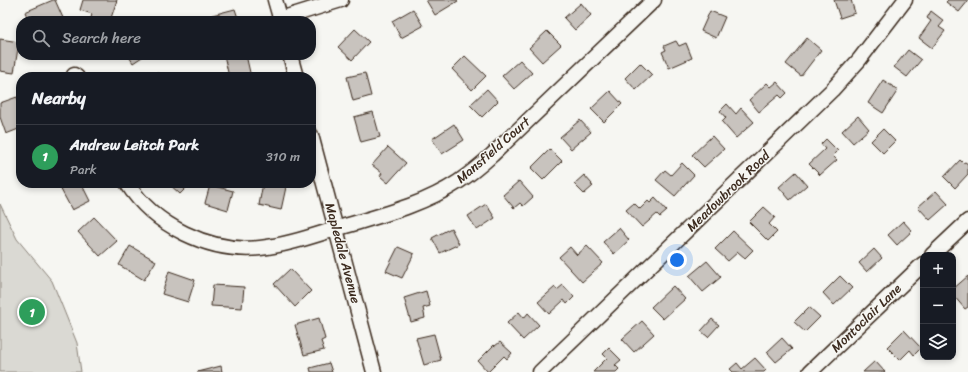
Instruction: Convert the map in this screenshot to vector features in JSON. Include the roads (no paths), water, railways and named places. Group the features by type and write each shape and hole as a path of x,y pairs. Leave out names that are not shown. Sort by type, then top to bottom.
{"street":[{"path":"275,0 280,16"},
{"path":"293,16 341,0"},
{"name":"Mansfield Court","path":"131,188 144,205 161,219 180,231 200,240 222,246 249,248 270,247 401,210 457,183 492,156 654,0"},
{"name":"Meadowbrook Road","path":"540,372 832,90 859,60 905,0"},
{"path":"291,60 295,72"},
{"name":"Mapledale Avenue","path":"316,154 374,372"},
{"path":"935,252 968,221"},
{"name":"Montoclair Lane","path":"810,372 920,267"}],"place":[{"name":"Andrew Leitch Park","path":"32,312"}]}
